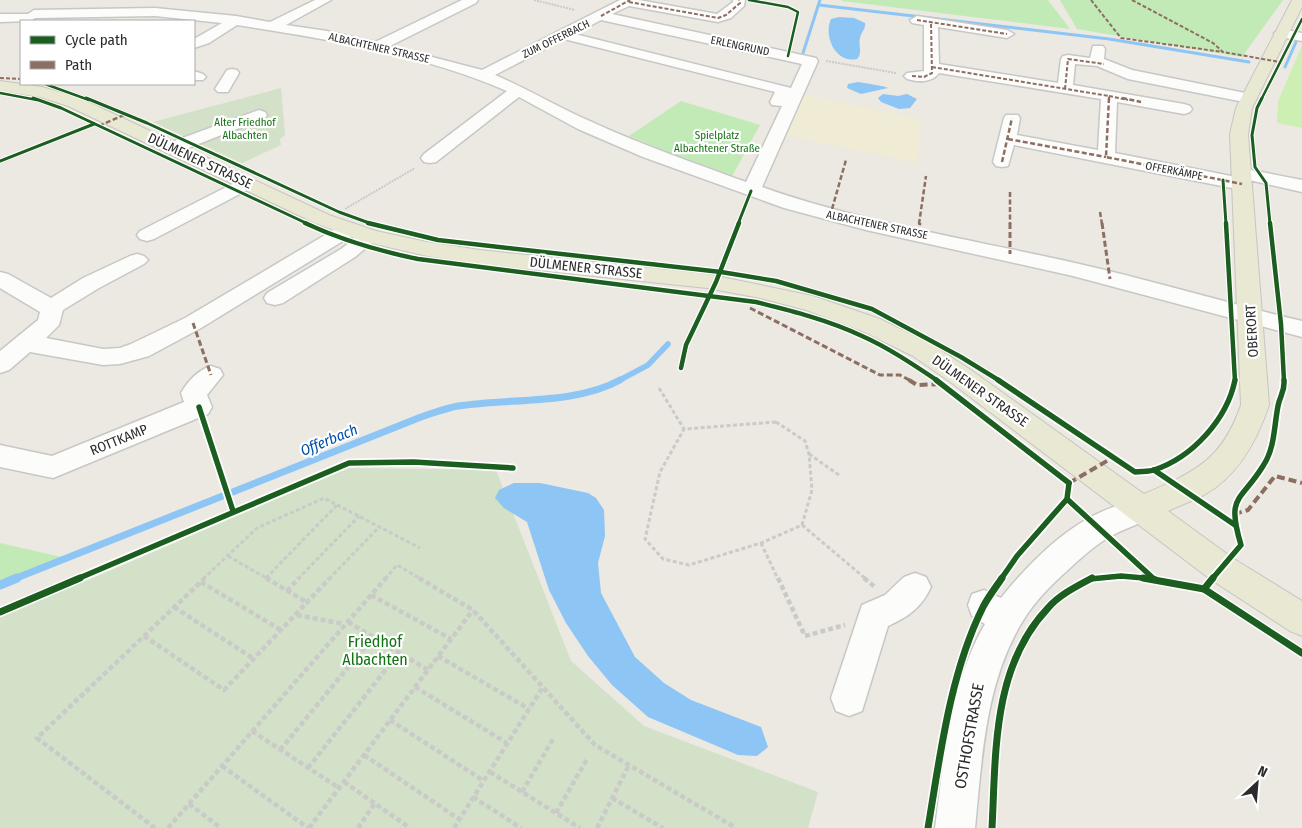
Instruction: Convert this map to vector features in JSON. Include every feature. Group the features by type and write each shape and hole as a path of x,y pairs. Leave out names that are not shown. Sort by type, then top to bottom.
{"main road":[{"name":"OBERORT","path":"1142,509 1194,486 1226,461 1246,431 1255,405 1239,134 1241,118 1249,98 1292,35 1299,0"},
{"name":"DÜLMENER STRASSE","path":"0,86 42,92 74,102 246,183 344,221 370,236 427,249 480,257 724,283 813,304 871,325 922,350 962,376 1222,569 1302,620"}],"street":[{"path":"26,19 56,0"},
{"path":"273,26 325,0"},
{"path":"376,47 472,0"},
{"name":"ZUM OFFERBACH","path":"483,75 629,1 718,18 726,15 740,3 739,0"},
{"name":"ALBACHTENER STRASSE","path":"0,18 26,19 155,12 236,20 376,47 483,75 518,90 584,125 649,153 754,185 830,216 1076,270 1302,329"},
{"name":"ERLENGRUND","path":"601,16 811,61"},
{"path":"195,44 236,20"},
{"path":"912,76 929,76 932,73 924,21 1007,34"},
{"path":"8,31 20,23"},
{"path":"564,35 781,96"},
{"path":"1065,89 1068,59 1095,56 1097,61 1128,74 1249,98"},
{"path":"754,185 811,61"},
{"path":"932,67 1184,109"},
{"path":"223,89 232,72"},
{"path":"430,158 518,90"},
{"path":"1106,157 1109,96"},
{"path":"172,148 259,115"},
{"path":"1002,162 1012,118"},
{"name":"OFFERKÄMPE","path":"1008,139 1106,157 1302,186"},
{"path":"147,235 246,183"},
{"path":"275,298 348,253 370,236"},
{"path":"50,308 91,283 137,260"},
{"path":"0,278 52,310 47,325 0,364"},
{"name":"ROTTKAMP","path":"0,456 53,467 199,407 194,393 211,375"},
{"name":"OSTHOFSTRASSE","path":"955,828 966,731 995,612 1032,582 1052,562 1099,527 1142,509"},
{"path":"849,698 896,603"}],"lane":[{"path":"26,343 103,358 120,356 140,350 193,323 344,221"}],"path":[{"path":"534,0 601,16"},
{"path":"750,0 788,7 798,12 788,56"},
{"path":"811,61 816,60 912,76"},
{"path":"344,221 430,158"},
{"path":"659,388 684,429"},
{"path":"776,422 805,441 809,454 812,490 802,525 761,544 689,565 663,559 645,539 660,472 684,429 776,422"},
{"path":"809,454 839,475"},
{"path":"155,828 36,738 257,528 324,498 420,548"},
{"path":"266,578 338,505"},
{"path":"288,591 359,516"},
{"path":"802,525 896,603"},
{"path":"144,636 224,690 379,527"},
{"path":"761,544 805,636 896,603"},
{"path":"228,556 308,603"},
{"path":"168,828 397,565 473,610 595,746 736,828"},
{"path":"201,582 281,630"},
{"path":"371,595 451,639"},
{"path":"174,607 254,659"},
{"path":"222,766 308,828 473,610"},
{"path":"296,615 346,623 428,670"},
{"path":"280,750 373,637"},
{"path":"308,768 400,653"},
{"path":"438,656 529,709"},
{"path":"415,687 507,743"},
{"path":"454,828 543,687"},
{"path":"390,720 484,781"},
{"path":"252,731 339,788"},
{"path":"522,792 553,739"},
{"path":"364,755 459,819"},
{"path":"556,813 587,759"},
{"path":"598,827 629,765"},
{"path":"489,772 580,828"},
{"path":"344,782 407,827"},
{"path":"473,797 521,828"},
{"path":"612,798 664,828"},
{"path":"358,828 375,803"},
{"path":"189,804 221,828"}],"shaded area":[{"path":"801,94 922,119 917,163 782,135"}],"green space":[{"path":"1048,0 1070,29 842,1"},
{"path":"1060,0 1283,0 1242,57 1077,29"},
{"path":"1302,46 1302,128 1277,123 1278,101"},
{"name":"Alter Friedhof Albachten","path":"281,88 285,135 280,139 281,145 242,163 153,122"},
{"name":"Spielplatz Albachtener Straße","path":"681,101 760,125 731,178 629,136"},
{"name":"Friedhof Albachten","path":"348,468 496,470 571,661 644,726 818,792 808,828 0,828 0,618"},
{"path":"0,543 66,558 0,586"}],"water":[{"path":"839,17 854,18 865,23 860,38 860,54 857,59 843,57 837,53 830,40 829,26 831,19"},
{"path":"858,82 888,88 861,94 847,88 848,84"},
{"path":"883,94 898,96 907,94 917,99 910,108 899,109 881,102 878,98"},
{"path":"514,483 540,483 588,493 596,498 604,510 605,536 598,563 601,593 635,657 664,683 691,700 761,727 768,747 757,756 738,755 648,717 612,685 588,656 566,623 549,590 527,522 504,508 495,498 499,490"}],"waterway":[{"name":"Offerbach","path":"803,53 820,0"},
{"path":"819,5 1109,39 1249,62"},
{"path":"1285,67 1296,42"},
{"name":"Offerbach","path":"619,380 648,365 668,344"},
{"name":"Offerbach","path":"14,579 439,411 458,406 562,397 602,388 619,380"},
{"name":"Offerbach","path":"0,585 17,578"}],"marked path":[{"path":"601,16 630,0"},
{"path":"629,2 718,18 726,15 740,3 739,0"},
{"path":"1091,0 1121,38 1223,52"},
{"path":"1132,0 1213,43 1223,52 1280,62"},
{"path":"917,20 1007,34"},
{"path":"912,76 924,77 932,73 931,23"},
{"path":"1065,89 1068,59 1104,64"},
{"path":"932,67 1109,96 1106,157 1242,184"},
{"path":"0,78 20,79"},
{"path":"1109,96 1141,102"},
{"path":"99,126 126,114"},
{"path":"1002,162 1012,118"},
{"path":"1008,139 1106,157"},
{"path":"830,216 846,160"},
{"path":"918,234 926,176"},
{"path":"1010,192 1010,254"},
{"path":"1100,212 1110,279"},
{"path":"750,308 880,375 900,375 917,385 941,384"},
{"path":"193,323 211,375"},
{"path":"1069,483 1112,458"},
{"path":"1234,514 1248,510 1275,476 1302,483"}],"cycle path":[{"path":"749,0 788,7 798,12 788,56"},
{"path":"1204,589 1241,545 1234,514 1237,499 1264,465 1274,438 1278,403 1285,390 1281,324 1266,183 1255,167 1252,135 1257,108 1302,19"},
{"path":"48,85 147,123 339,212 387,229 438,240 721,272 776,281 872,309 961,357 1033,402 1135,472 1154,470 1188,452 1211,430 1232,394 1235,379 1223,180"},
{"path":"0,93 32,98 61,108 324,232 380,251 418,259 756,302 809,316 862,336 908,361 942,384 1069,483"},
{"path":"0,161 94,124"},
{"path":"681,368 686,345 716,282 751,191"},
{"path":"199,407 233,511"},
{"path":"0,612 349,463 414,462 513,468"},
{"path":"1154,470 1235,525"},
{"path":"928,828 949,705 974,627 984,605 1017,556 1067,499 1069,483"},
{"path":"1067,499 1154,579"},
{"path":"992,828 997,727 1008,677 1025,638 1048,607 1069,591 1092,578 1121,576 1154,579 1175,585 1204,589 1302,653"}]}
